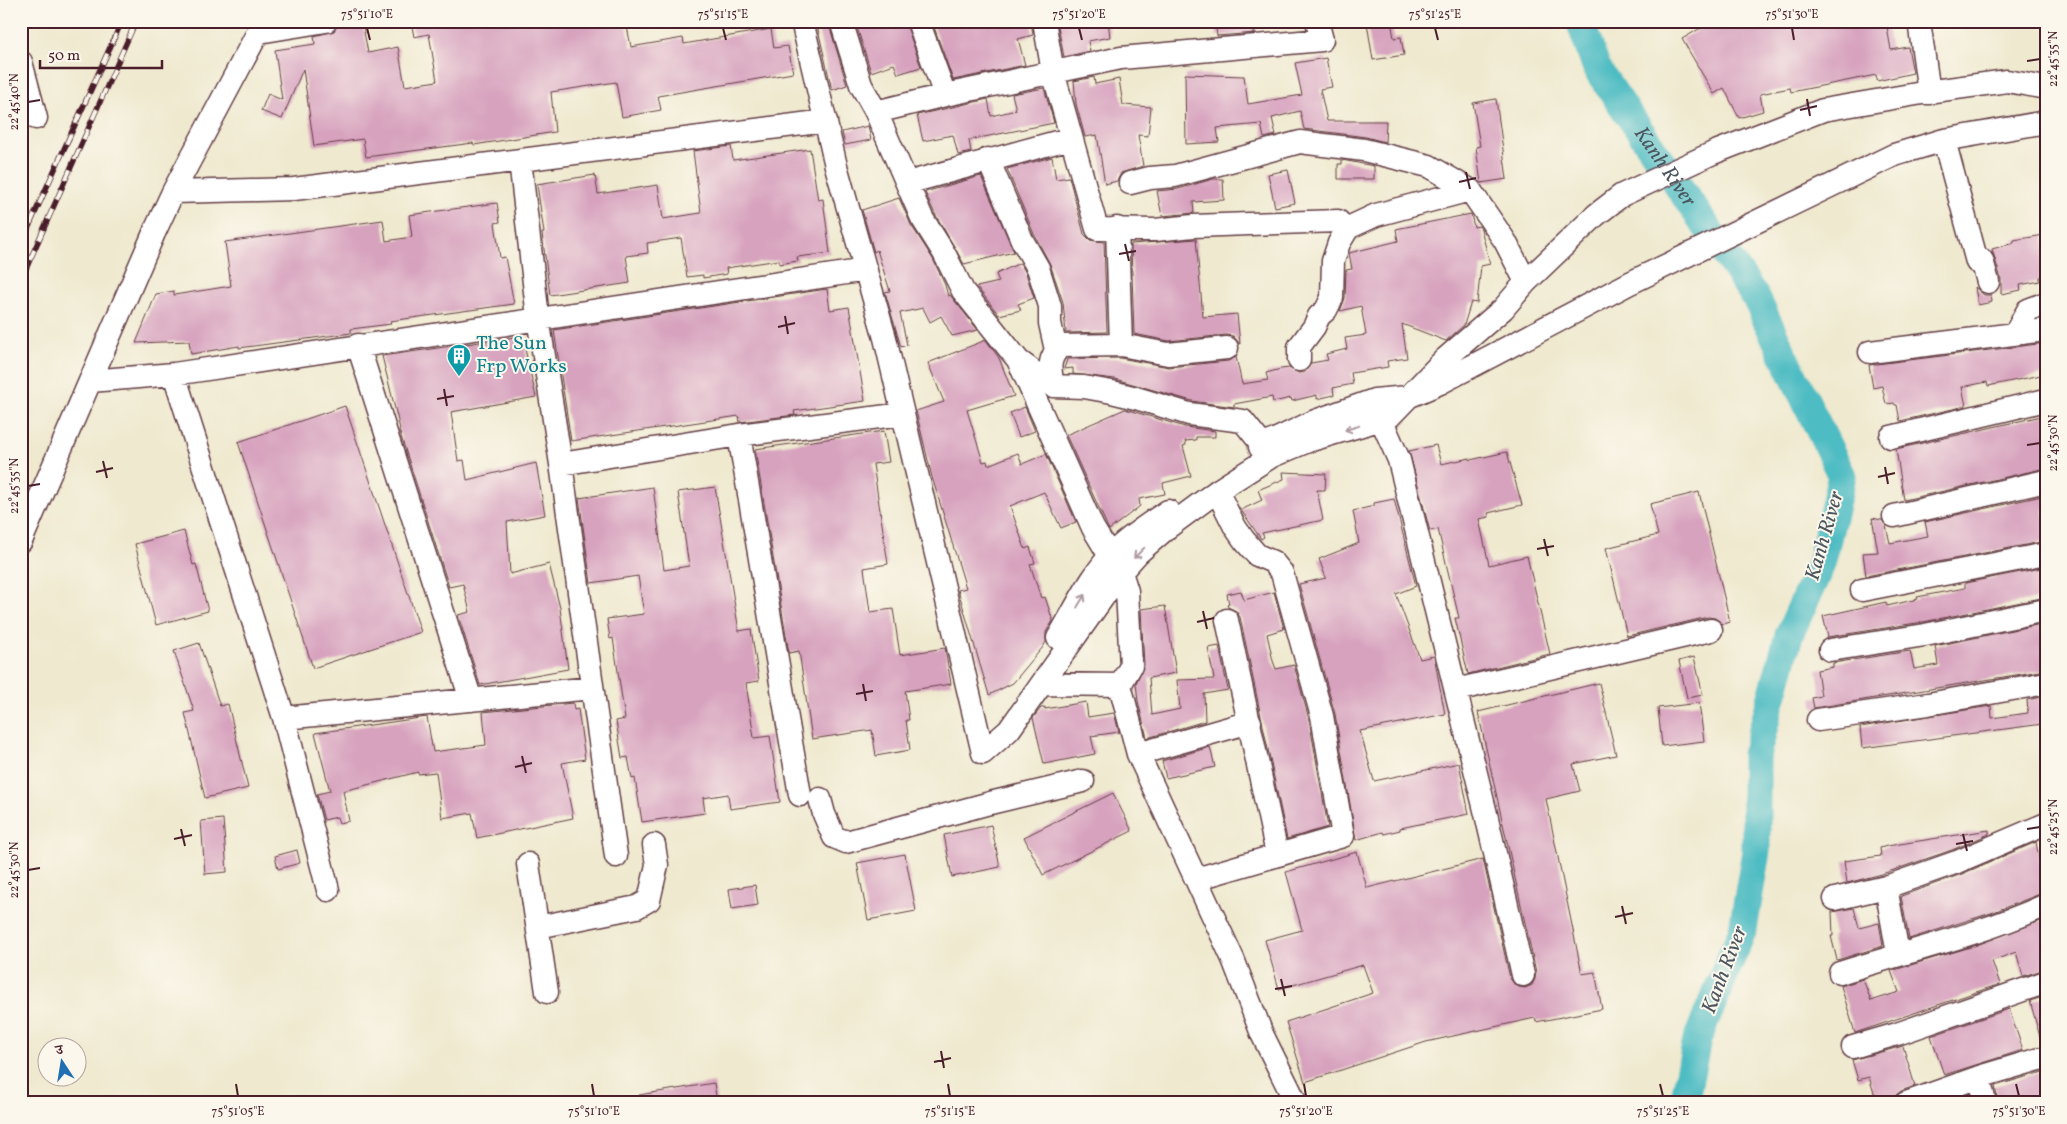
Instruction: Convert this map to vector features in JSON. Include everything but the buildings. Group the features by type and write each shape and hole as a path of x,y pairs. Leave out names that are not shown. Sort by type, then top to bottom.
{"street":[{"path":"21,541 173,192 262,27 326,21"},
{"path":"802,21 826,121 903,414 981,745"},
{"path":"841,21 861,85 876,112 922,218 944,253 963,291 1018,360 1093,528 1116,564 1127,592 1131,666 1120,685 1138,754 1233,959 1262,1034 1296,1103"},
{"path":"1044,21 1053,72 1097,229 1155,230 1193,226 1338,221"},
{"path":"876,112 945,94 1121,58 1322,40 1317,21"},
{"path":"1918,21 1929,92"},
{"path":"922,22 945,94"},
{"path":"21,62 36,118"},
{"path":"981,745 1034,678 1098,572 1138,553 1167,528 1218,491 1267,451 1389,417 1445,359 1503,309 1526,282 1596,215 1622,195 1713,153 1823,110 2007,81 2046,88"},
{"path":"173,192 294,189 826,121"},
{"path":"981,745 1009,730 1043,684 1135,534 1314,421 1374,400 1408,397 1440,383 1630,283 1894,155 1944,140 2046,122"},
{"path":"907,183 1071,138"},
{"path":"1944,140 1976,262 1982,260 1988,282"},
{"path":"1130,183 1150,178 1175,176 1300,142 1364,150 1429,166 1470,190 1505,242 1526,282"},
{"path":"520,160 538,318 561,464 616,856"},
{"path":"988,160 1022,240 1038,268 1050,306 1050,323 1056,350"},
{"path":"1299,360 1299,347 1314,327 1319,316 1326,310 1332,298 1333,261 1339,243 1348,228 1376,215 1470,190"},
{"path":"1117,228 1120,345"},
{"path":"90,381 174,374 358,344 866,270"},
{"path":"2015,334 2028,310 2046,303"},
{"path":"1870,352 2046,330"},
{"path":"358,344 471,700"},
{"path":"1053,386 1049,368 1052,355 1061,346 1120,345 1168,354 1227,348"},
{"path":"1018,360 1053,386 1084,387 1136,398 1190,414 1243,421 1267,451"},
{"path":"174,374 284,718 328,890"},
{"path":"1891,437 2046,400"},
{"path":"561,464 739,435 903,414"},
{"path":"1381,419 1399,460 1456,690 1523,975"},
{"path":"739,435 810,797 824,814 834,837 846,842 990,803 1083,781"},
{"path":"1894,516 2046,481"},
{"path":"1196,879 1342,836 1322,716 1282,573 1273,562 1257,555 1244,540 1235,527 1218,491"},
{"path":"1862,590 2046,554"},
{"path":"1830,650 1925,635 2046,610"},
{"path":"1227,620 1277,854"},
{"path":"1456,690 1711,630"},
{"path":"1818,720 1928,704 2046,683"},
{"path":"1043,684 1120,685"},
{"path":"284,718 592,688"},
{"path":"1138,754 1250,722"},
{"path":"1835,899 1886,887 1958,862 2046,824"},
{"path":"538,927 637,907 649,900 657,865 654,845"},
{"path":"528,864 547,992"},
{"path":"1886,887 1898,954"},
{"path":"1840,973 2023,916 2046,905"},
{"path":"1852,1047 1897,1034 2046,982"},
{"path":"1906,1103 1979,1077 2046,1058"},
{"path":"1979,1077 1985,1103"}],"waterway":[{"name":"Kanh River","path":"1580,21 1597,69 1756,298 1842,476 1821,564 1789,635 1756,755 1756,851 1743,929 1697,1040 1686,1093 1686,1103"}],"railway":[{"path":"21,244 122,21"},
{"path":"21,280 136,21"}],"place":[{"name":"The Sun Frp Works","path":"459,377"}]}
